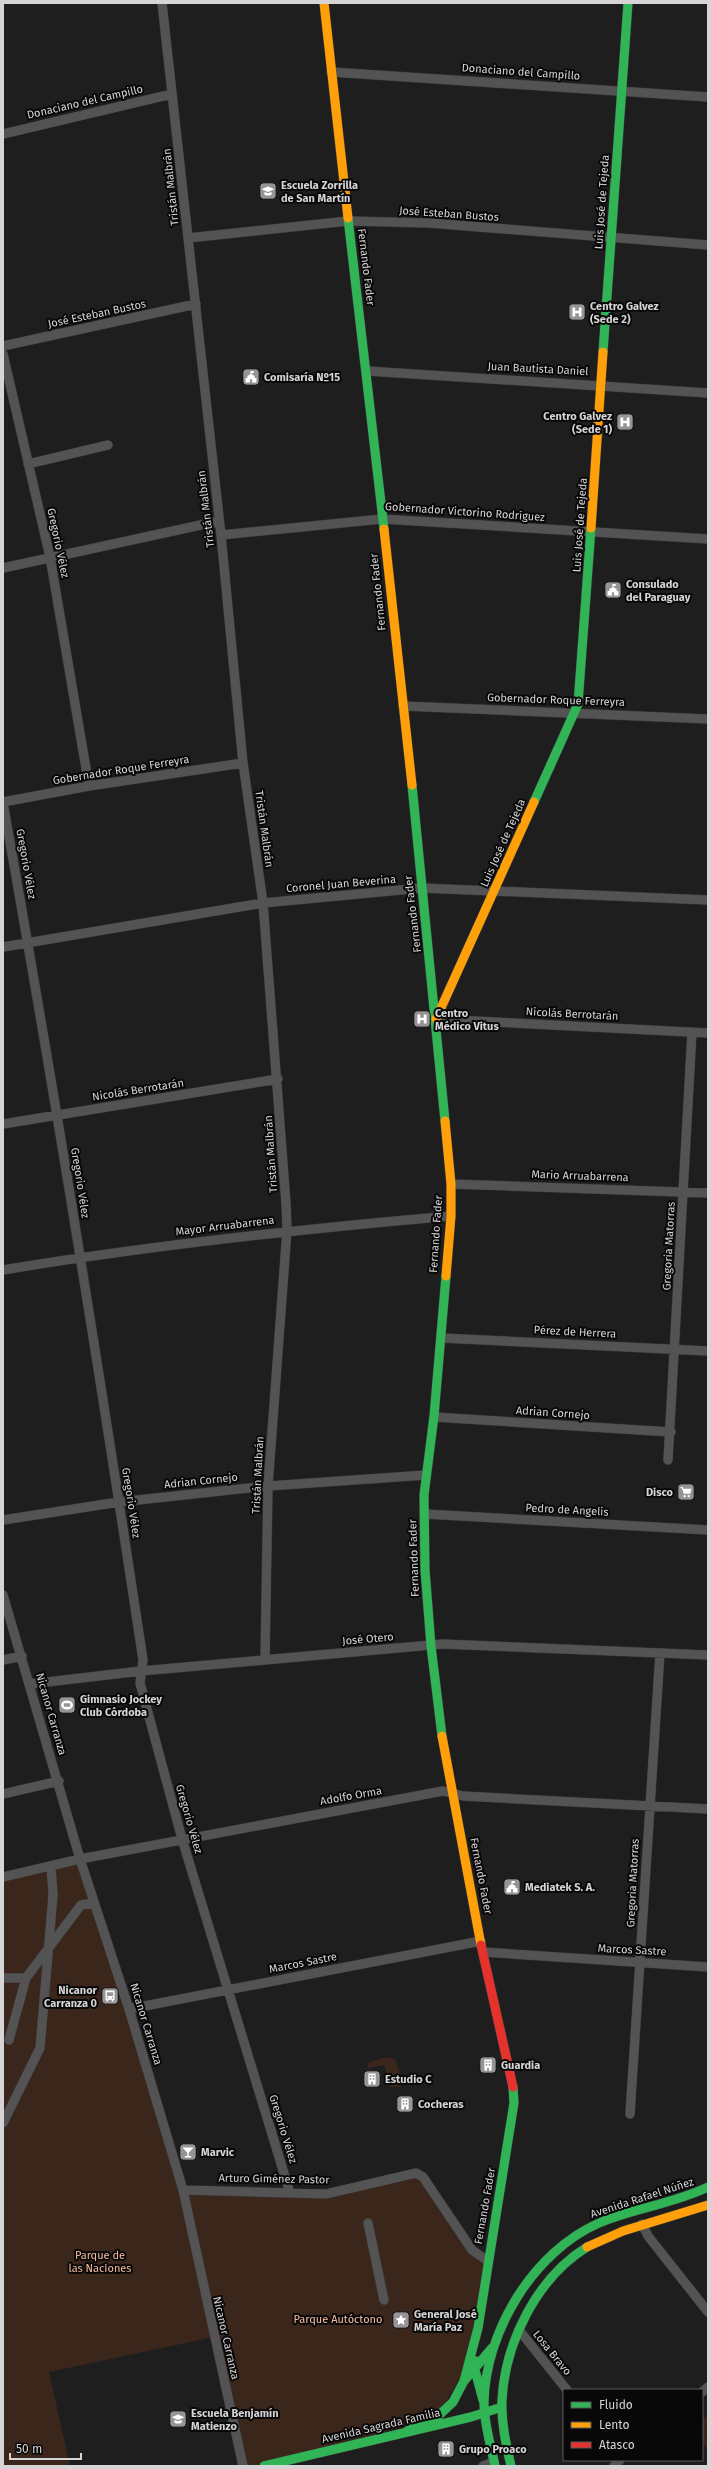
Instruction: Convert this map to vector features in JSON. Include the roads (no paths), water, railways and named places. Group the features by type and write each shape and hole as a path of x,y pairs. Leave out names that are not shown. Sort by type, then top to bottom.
{"main road":[{"name":"Fernando Fader","path":"324,3 348,221 367,371 436,1019 451,1184 451,1216 441,1338 434,1417 426,1475 425,1514 430,1645 452,1793 483,1952 514,2092 514,2103 478,2328 464,2381 453,2402 437,2417 407,2431"},
{"name":"Luis José de Tejeda","path":"436,1019 576,712 580,694 628,3"},
{"name":"Avenida Rafael Núñez","path":"485,2409 490,2364 498,2340 528,2284 544,2263 563,2244 590,2228 613,2218 684,2199 708,2187"},
{"path":"511,2466 502,2407 506,2367 519,2330 554,2275 573,2255 608,2236 642,2224 708,2205"},
{"path":"478,2328 475,2370 485,2409 495,2464"},
{"path":"464,2381 475,2370 498,2340"},
{"name":"Avenida Sagrada Familia","path":"264,2466 407,2431 485,2409 502,2407"}],"street":[{"name":"Tristán Malbrán","path":"162,3 221,535 243,763 263,903 278,1079 287,1230 268,1486 264,1660"},
{"name":"Donaciano del Campillo","path":"332,72 622,90 708,97"},
{"name":"Donaciano del Campillo","path":"3,134 172,94"},
{"name":"José Esteban Bustos","path":"188,238 348,221 429,223 708,245"},
{"name":"José Esteban Bustos","path":"3,346 196,304"},
{"name":"Gregorio Vélez","path":"3,354 50,557 89,786"},
{"name":"Juan Bautista Daniel","path":"367,371 708,393"},
{"path":"28,464 108,446"},
{"name":"Gobernador Victorino Rodríguez","path":"221,535 382,519 708,539"},
{"path":"3,568 219,521"},
{"name":"Gobernador Roque Ferreyra","path":"402,706 576,712 708,719"},
{"name":"Gobernador Roque Ferreyra","path":"3,802 89,786 243,763"},
{"name":"Gregorio Vélez","path":"3,802 28,943 119,1502 143,1660 140,1683 182,1839 290,2193"},
{"name":"Coronel Juan Beverina","path":"3,947 263,903 422,888 708,900"},
{"name":"Nicolás Berrotarán","path":"436,1019 708,1033"},
{"name":"Gregoria Matorras","path":"668,1460 676,1349 692,1032"},
{"name":"Nicolás Berrotarán","path":"3,1124 278,1079"},
{"name":"Mario Arruabarrena","path":"451,1184 708,1193"},
{"name":"Mayor Arruabarrena","path":"3,1270 80,1257 287,1230 451,1216"},
{"name":"Pérez de Herrera","path":"441,1338 708,1351"},
{"name":"Adrian Cornejo","path":"434,1417 671,1432"},
{"name":"Adrian Cornejo","path":"3,1520 119,1502 268,1486 426,1475"},
{"name":"Pedro de Angelis","path":"425,1514 708,1530"},
{"name":"Nicanor Carranza","path":"3,1595 80,1859 129,2009 183,2190 242,2466"},
{"name":"José Otero","path":"30,1684 142,1671 430,1645 708,1655"},
{"name":"Gregoria Matorras","path":"630,2114 660,1653"},
{"path":"3,1660 22,1656"},
{"path":"3,1794 58,1782"},
{"name":"Adolfo Orma","path":"3,1877 80,1859 182,1839 443,1791 463,1796 708,1809"},
{"path":"3,2124 40,2048 53,1895 51,1866"},
{"path":"10,2040 26,1978 81,1905 94,1903"},
{"name":"Marcos Sastre","path":"129,2009 481,1941"},
{"name":"Marcos Sastre","path":"483,1952 708,1967"},
{"path":"3,1978 26,1978"},
{"name":"Arturo Giménez Pastor","path":"183,2190 326,2194 416,2173 420,2174 472,2250 488,2261"},
{"path":"368,2223 384,2300"},
{"path":"642,2224 648,2236 708,2312"},
{"name":"Losa Bravo","path":"519,2330 566,2389"},
{"path":"483,2466 495,2464"}],"place":[{"name":"Escuela Zorrilla de San Martín","path":"268,191"},
{"name":"Centro Galvez (Sede 2)","path":"577,312"},
{"name":"Comisaría Nº15","path":"251,377"},
{"name":"Centro Galvez (Sede 1)","path":"625,422"},
{"name":"Consulado del Paraguay","path":"613,590"},
{"name":"Centro Médico Vitus","path":"422,1019"},
{"name":"Disco","path":"686,1492"},
{"name":"Gimnasio Jockey Club Córdoba","path":"67,1705"},
{"name":"Mediatek S. A.","path":"512,1887"},
{"name":"Nicanor Carranza 0","path":"110,1996"},
{"name":"Guardia","path":"488,2065"},
{"name":"Estudio C","path":"372,2079"},
{"name":"Cocheras","path":"405,2104"},
{"name":"Marvic","path":"188,2152"},
{"name":"General José María Paz","path":"401,2320"},
{"name":"Escuela Benjamín Matienzo","path":"178,2419"},
{"name":"Grupo Proaco","path":"446,2449"}],"park label":[{"name":"Parque de las Naciones","path":"100,2261"},
{"name":"Parque Autóctono","path":"338,2319"}]}
